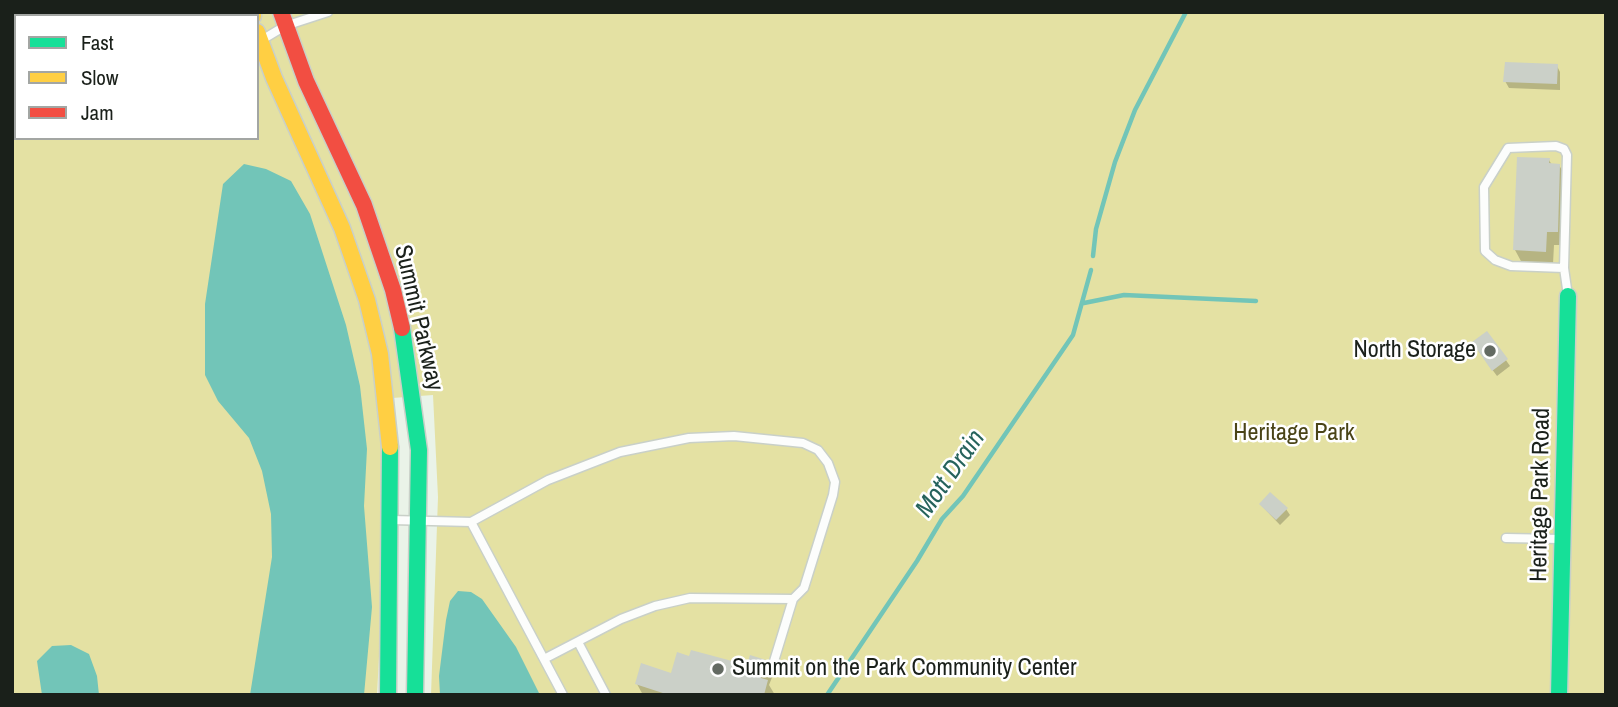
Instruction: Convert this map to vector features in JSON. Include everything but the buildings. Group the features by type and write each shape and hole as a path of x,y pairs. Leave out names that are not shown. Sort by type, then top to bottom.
{"street":[{"name":"Summit Parkway","path":"283,19 306,81 360,194 393,290 415,398 420,521 415,695"},
{"name":"Summit Parkway","path":"259,37 274,78 342,228 367,300 387,404 392,520 388,695"},
{"name":"Heritage Park Road","path":"1559,695 1568,296"}],"lane":[{"path":"259,37 283,19 328,12"},
{"path":"1564,268 1511,266 1495,260 1485,251 1484,187 1508,148 1544,145 1564,149 1569,165 1564,268 1568,296"},
{"path":"392,520 471,523 548,480 620,452 656,443 734,436 803,443 818,450 828,463 835,482 804,588 793,599 771,671"},
{"path":"471,523 563,695"},
{"path":"1506,538 1563,539"},
{"path":"544,659 621,619 655,606 690,598 793,599"},
{"path":"578,642 607,695"}],"green space":[{"name":"Heritage Park","path":"12,12 1606,12 1606,695 431,695 438,497 433,395 379,399 386,522 377,695 12,695"}],"water":[{"path":"244,164 266,169 291,181 310,214 346,325 360,386 367,449 364,506 372,607 364,695 250,695 272,557 271,514 262,471 249,438 218,401 205,375 205,304 223,184"},
{"path":"458,591 471,592 482,599 516,647 540,695 440,695 439,676 446,620 450,601"},
{"path":"71,645 89,654 97,676 99,695 42,695 37,661 52,646"}],"waterway":[{"name":"Mott Drain","path":"1093,256 1096,229 1115,162 1135,110 1186,12"},
{"name":"Mott Drain","path":"827,695 942,519 963,496 1073,335 1091,270"},
{"path":"1084,303 1124,295 1256,301"}],"traffic: fast":[{"path":"1559,695 1568,296"},
{"path":"402,328 419,450 415,695"},
{"path":"388,695 390,447"}],"traffic: slow":[{"path":"259,37 274,78 342,228 367,300 380,354 390,447"}],"traffic: jam":[{"path":"281,12 306,81 364,205 393,290 402,328"}],"place":[{"name":"North Storage","path":"1490,351"},
{"name":"Summit on the Park Community Center","path":"718,669"}]}
